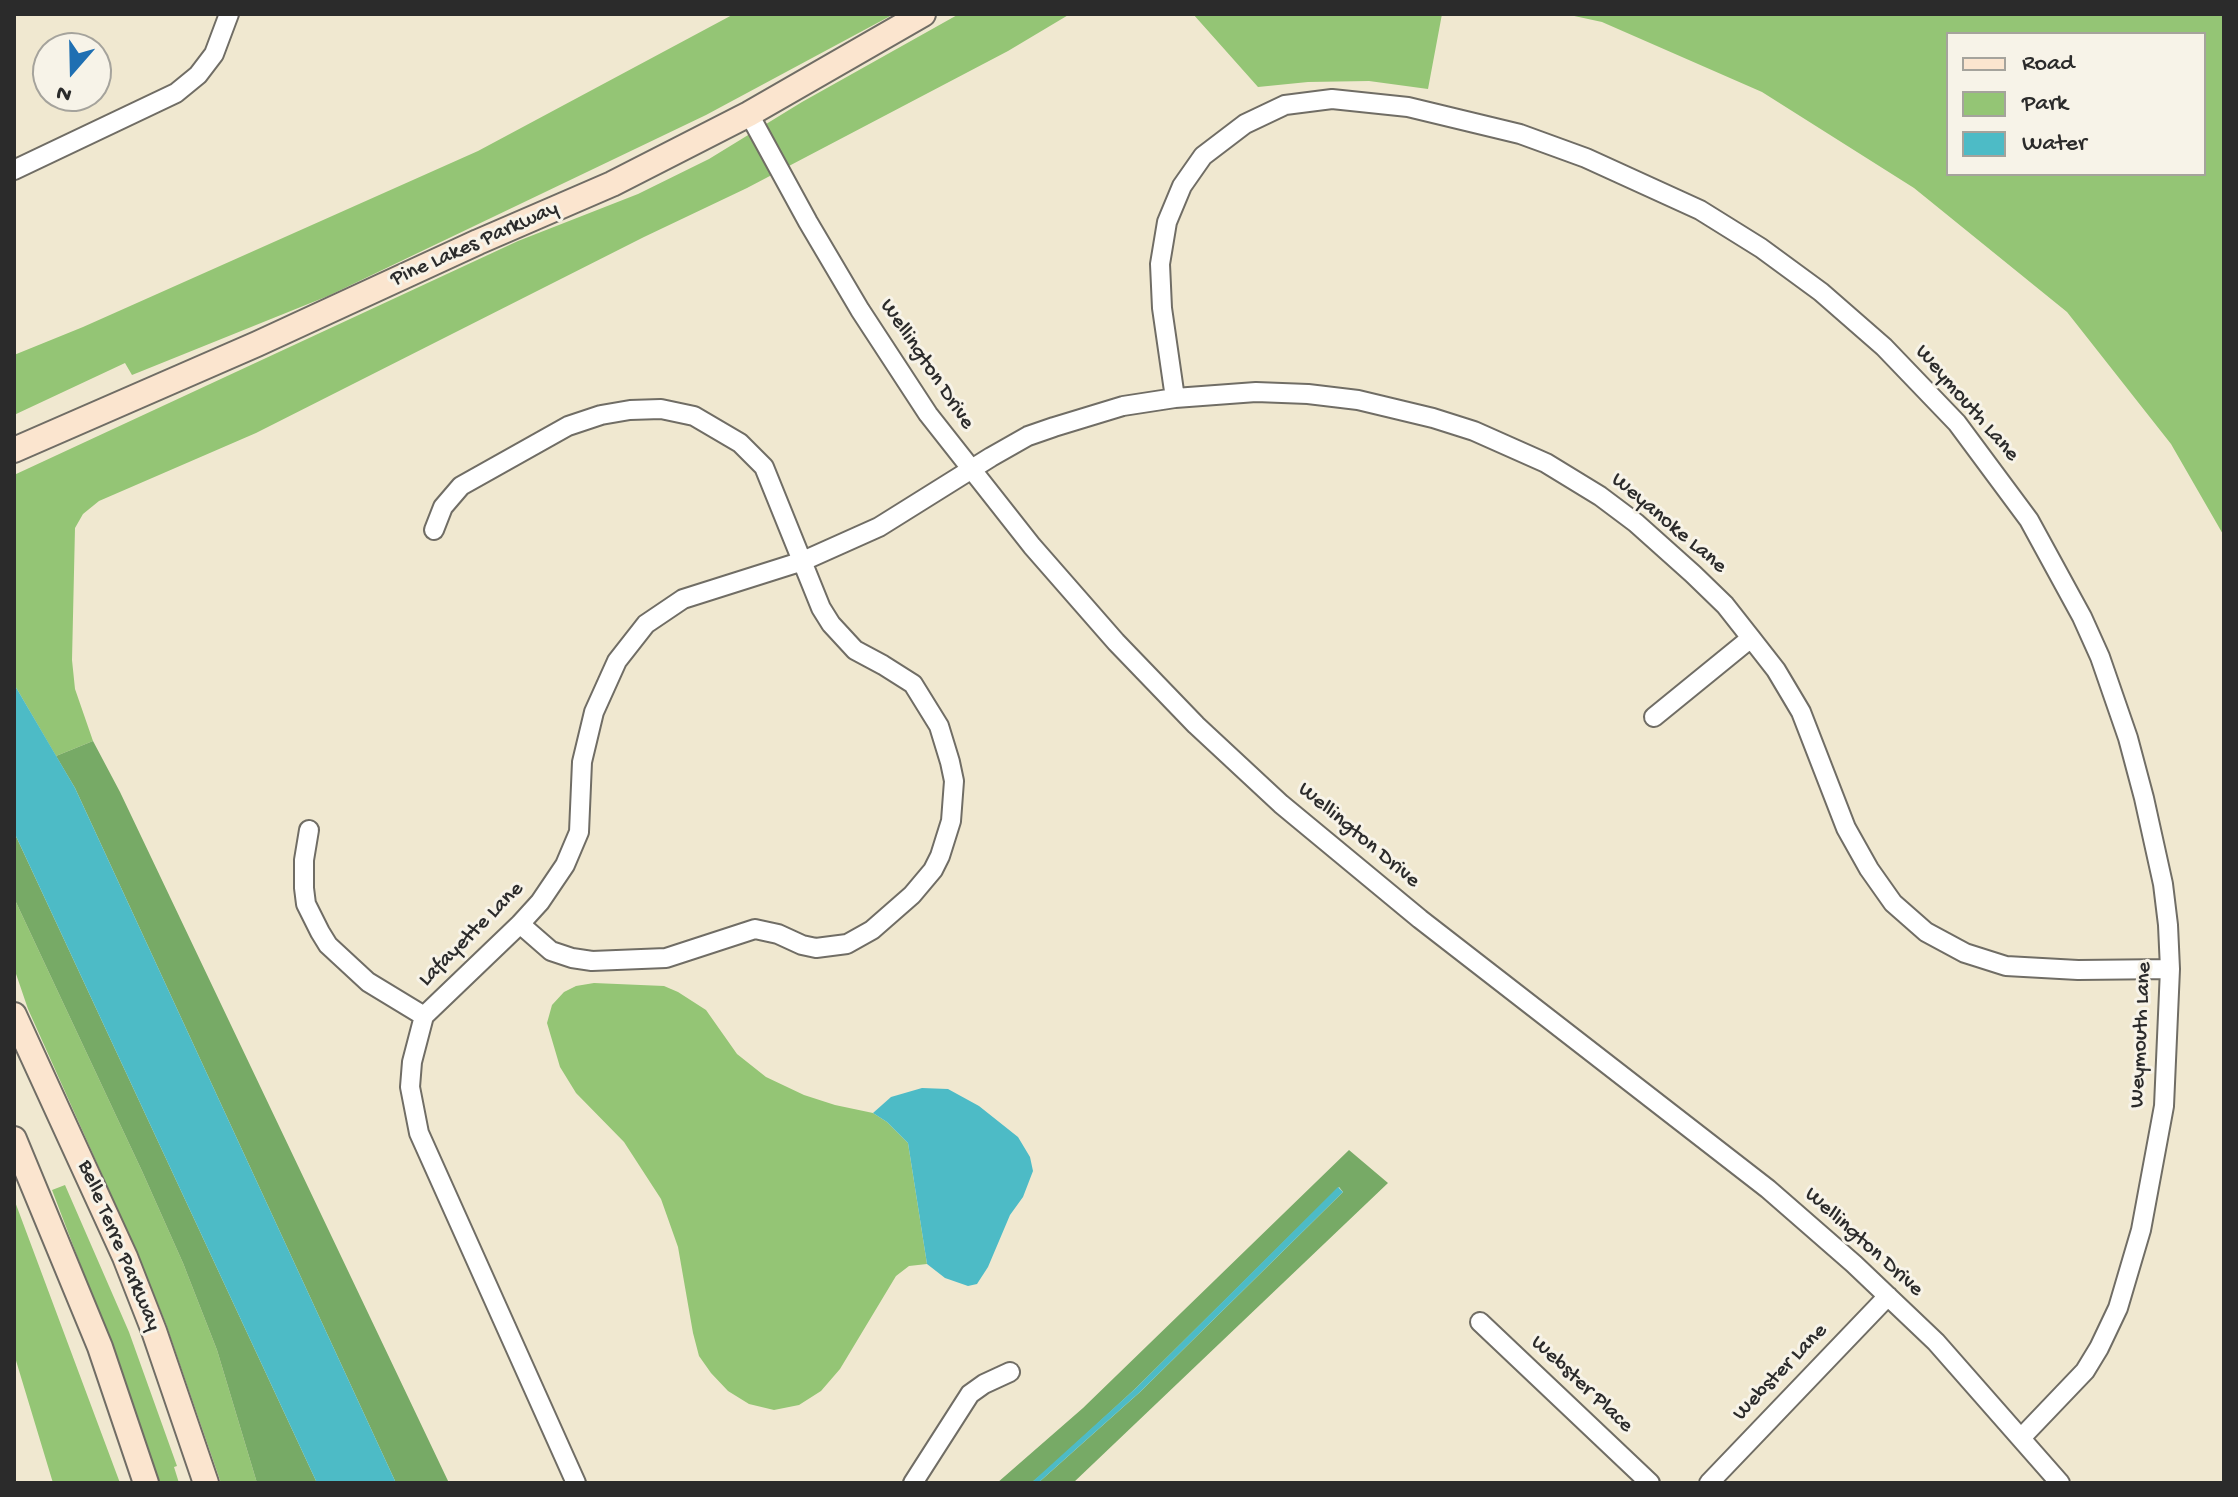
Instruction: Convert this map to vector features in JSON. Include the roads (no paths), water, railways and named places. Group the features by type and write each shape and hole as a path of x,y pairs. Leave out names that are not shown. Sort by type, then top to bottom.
{"street":[{"path":"14,170 176,93 198,75 214,54 229,14"},
{"name":"Pine Lakes Parkway","path":"14,450 612,184 749,114 923,14"},
{"name":"Weymouth Lane","path":"1175,398 1161,284 1163,242 1173,204 1191,170 1203,156 1245,124 1285,105 1306,100 1364,101 1484,123 1586,158 1700,210 1793,270 1884,347 1957,423 2029,520 2082,617 2100,657 2123,723 2148,813 2163,884 2170,969 2164,1106 2150,1191 2127,1278 2110,1326 2085,1371 2021,1438"},
{"name":"Wellington Drive","path":"749,114 875,335 928,414 971,471 1116,642 1196,725 1281,804 1420,919 1768,1189 1936,1342 2060,1483"},
{"name":"Weyanoke Lane","path":"971,471 1043,431 1123,406 1175,398 1256,392 1330,396 1393,407 1474,431 1546,463 1624,514 1693,574 1751,638 1776,670 1801,712 1846,828 1869,869 1893,903 1926,932 1965,953 2006,966 2078,970 2170,969"},
{"path":"434,530 443,507 461,486 568,426 617,411 661,409 694,416 740,443 756,457 769,476 821,608 840,637 855,650 913,684 939,726 950,762 954,802 940,856 924,882 859,939 831,948 802,945 778,934 755,929 666,958 592,961 551,951 520,924"},
{"name":"Lafayette Lane","path":"576,1483 419,1133 410,1087 412,1062 424,1016 520,924 553,884 574,848 581,819 580,790 587,736 604,686 631,641 646,624 683,599 803,561 879,527 971,471"},
{"path":"1654,717 1751,638"},
{"path":"309,830 304,860 304,888 306,904 320,932 346,964 368,982 424,1016"},
{"name":"Belle Terre Parkway","path":"14,1015 125,1257 160,1345 206,1483"},
{"path":"14,1139 100,1347 146,1483"},
{"name":"Webster Lane","path":"1709,1483 1888,1296"},
{"name":"Webster Place","path":"1480,1322 1650,1483"},
{"path":"913,1483 970,1394 1010,1372"}],"water":[{"path":"14,684 75,788 396,1483 317,1483 14,832"},
{"path":"922,1088 948,1089 979,1106 1018,1137 1030,1157 1033,1171 1023,1197 1010,1215 988,1267 977,1284 968,1286 945,1278 927,1264 908,1143 873,1113 891,1097"},
{"path":"1338,1187 1343,1192 1140,1392 1038,1483 1031,1483 1136,1388"}]}
